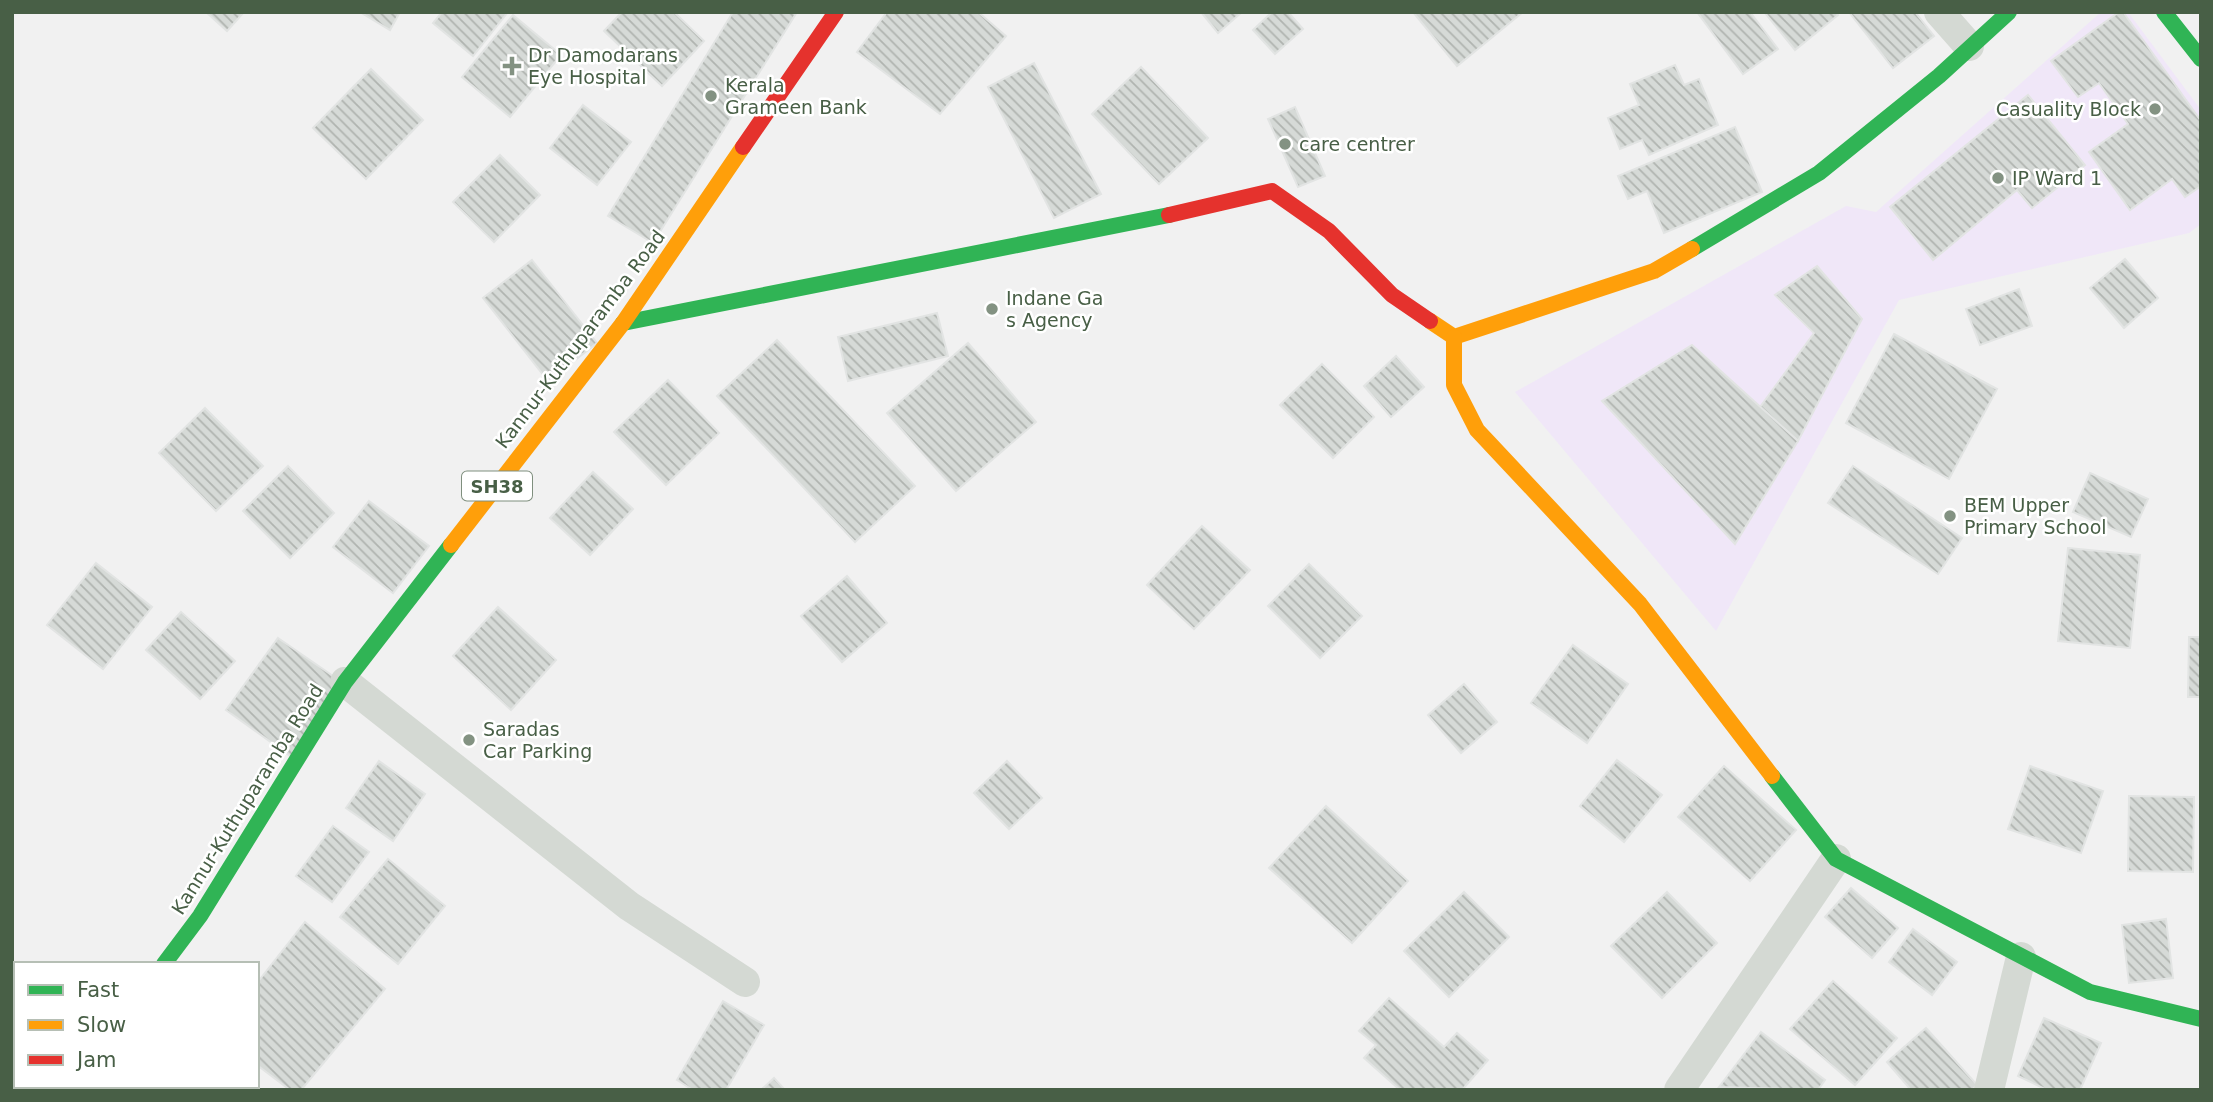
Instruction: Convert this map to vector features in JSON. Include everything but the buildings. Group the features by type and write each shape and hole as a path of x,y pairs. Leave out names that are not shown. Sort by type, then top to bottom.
{"street":[{"name":"Kannur-Kuthuparamba Road","path":"166,962 200,916 345,682 623,323 836,12"},
{"path":"1939,12 1969,46"},
{"path":"1454,337 1654,271 1819,173 1939,75 2009,12"},
{"path":"2164,12 2201,60"},
{"path":"623,323 1098,231 1272,191 1329,231 1392,295 1454,337"},
{"path":"1454,337 1454,385 1477,430 1640,604 1836,859 2090,992 2201,1019"},
{"path":"345,682 629,906 745,982"},
{"path":"1679,1090 1836,859"},
{"path":"1989,1090 2021,957"}],"shaded area":[{"path":"2101,12 2128,12 2201,110 2201,224 2189,233 1899,300 1716,631 1515,392 1846,206 1876,212"}],"traffic: fast":[{"path":"1692,249 1819,173 1939,76 2009,12"},
{"path":"2164,12 2201,59"},
{"path":"623,323 1169,215"},
{"path":"166,962 200,916 345,682 451,545"},
{"path":"1772,776 1836,859 2090,992 2201,1019"}],"traffic: slow":[{"path":"451,545 623,323 743,147"},
{"path":"1430,321 1454,337 1654,271 1692,249"},
{"path":"1454,337 1454,385 1477,430 1640,604 1772,776"}],"traffic: jam":[{"path":"743,147 836,12"},
{"path":"1169,215 1272,191 1329,231 1392,295 1430,321"}],"place":[{"name":"Dr Damodarans Eye Hospital","path":"512,66"},
{"name":"Kerala Grameen Bank","path":"711,96"},
{"name":"Casuality Block","path":"2155,109"},
{"name":"care centrer","path":"1285,144"},
{"name":"IP Ward 1","path":"1998,178"},
{"name":"Indane Ga s Agency","path":"992,309"},
{"name":"BEM Upper Primary School","path":"1950,516"},
{"name":"Saradas Car Parking","path":"469,740"}]}
